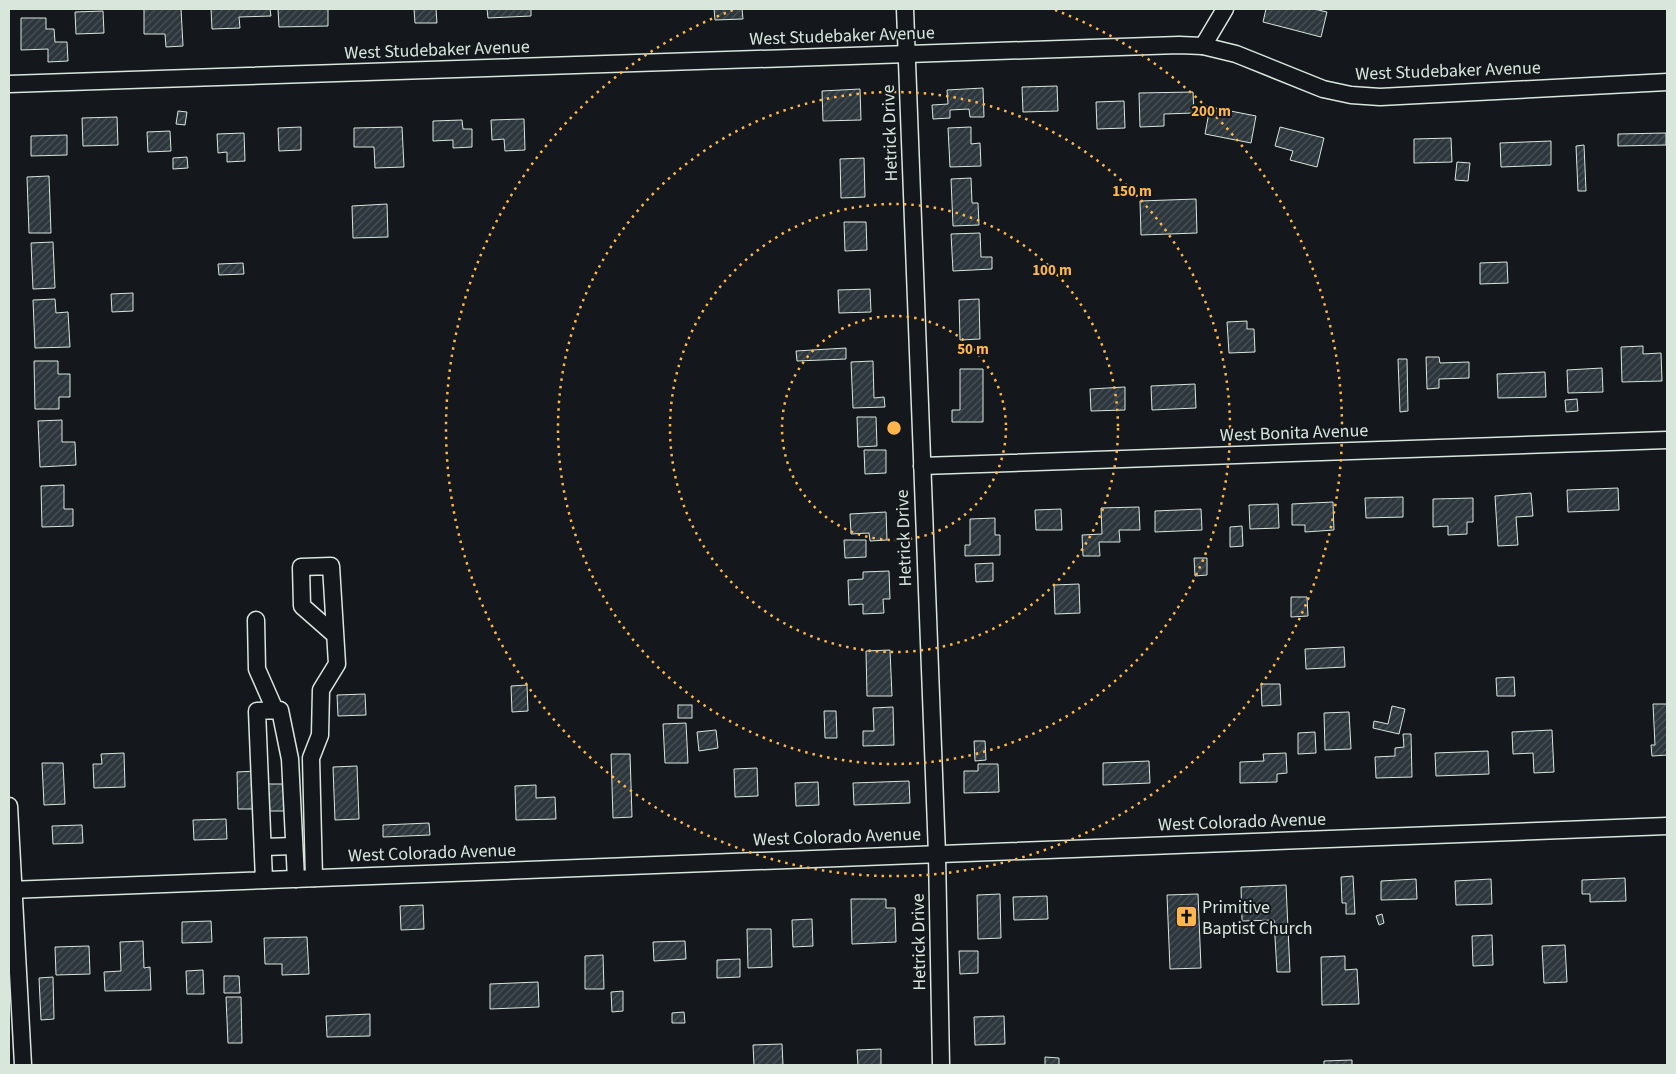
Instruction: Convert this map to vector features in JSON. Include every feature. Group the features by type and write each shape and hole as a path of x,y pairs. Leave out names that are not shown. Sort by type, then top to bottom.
{"street":[{"name":"Hetrick Drive","path":"906,9 937,854 941,1065"},
{"path":"1203,46 1225,9"},
{"name":"West Studebaker Avenue","path":"9,84 1203,46 1236,54 1323,89 1351,96 1398,96 1667,82"},
{"name":"West Bonita Avenue","path":"922,466 1667,440"},
{"path":"256,620 257,669 275,710"},
{"path":"314,878 311,758 320,735 321,690 337,664 335,635"},
{"path":"264,880 258,711 275,710 280,710 290,759 296,879"},
{"path":"9,806 12,890 23,1065"},
{"name":"West Colorado Avenue","path":"12,890 1667,826"},
{"path":"263,847 294,846"}],"building":[{"path":"144,9 181,9 183,46 166,47 165,34 144,34"},
{"path":"211,9 270,9 271,16 239,17 240,28 212,29"},
{"path":"278,9 328,9 328,26 279,27"},
{"path":"414,9 436,9 437,23 415,23"},
{"path":"487,9 531,9 531,16 488,18"},
{"path":"714,9 742,9 743,19 715,20"},
{"path":"1266,9 1314,9 1327,12 1321,37 1263,22"},
{"path":"103,11 104,33 76,34 75,12"},
{"path":"21,18 46,18 46,29 54,29 55,42 67,42 68,61 48,62 48,49 21,50"},
{"path":"1057,86 1058,111 1023,112 1022,87"},
{"path":"983,88 984,117 970,117 969,109 950,110 950,118 933,119 932,105 948,104 947,90"},
{"path":"860,89 861,120 823,121 822,91"},
{"path":"1193,92 1194,113 1164,114 1164,126 1140,127 1139,93"},
{"path":"1124,101 1125,128 1097,129 1096,102"},
{"path":"1210,107 1256,116 1251,143 1205,134"},
{"path":"178,111 187,112 185,125 176,124"},
{"path":"117,117 118,145 83,146 82,118"},
{"path":"524,119 525,150 505,151 504,139 492,140 491,120"},
{"path":"462,120 463,129 472,129 472,147 453,148 453,140 433,141 433,121"},
{"path":"301,127 301,150 279,151 278,128"},
{"path":"402,127 404,167 375,168 374,147 354,147 354,128"},
{"path":"971,127 971,144 980,143 981,166 950,167 948,128"},
{"path":"1280,127 1324,138 1317,167 1290,160 1293,151 1275,146"},
{"path":"170,131 171,151 148,152 147,132"},
{"path":"244,133 245,161 227,162 227,152 218,153 217,134"},
{"path":"1666,133 1666,145 1618,146 1618,134"},
{"path":"67,135 67,155 31,156 31,136"},
{"path":"1451,138 1452,162 1414,163 1414,139"},
{"path":"1551,141 1551,165 1501,167 1500,143"},
{"path":"1584,145 1586,191 1578,191 1576,146"},
{"path":"187,157 188,168 173,169 173,158"},
{"path":"864,158 865,197 841,198 840,159"},
{"path":"1457,162 1470,163 1468,181 1455,180"},
{"path":"49,176 51,233 29,233 27,177"},
{"path":"971,178 972,203 978,203 979,225 953,226 951,179"},
{"path":"1196,199 1197,233 1141,235 1140,201"},
{"path":"387,204 388,237 353,238 352,206"},
{"path":"844,222 866,222 867,250 845,251"},
{"path":"980,233 981,257 992,257 992,269 953,271 951,234"},
{"path":"53,242 55,288 33,289 31,243"},
{"path":"1507,262 1508,283 1480,284 1480,263"},
{"path":"243,263 244,274 219,275 218,264"},
{"path":"870,289 871,312 839,313 838,290"},
{"path":"133,293 133,311 112,312 111,294"},
{"path":"55,299 56,313 68,312 70,347 35,348 33,300"},
{"path":"979,299 980,339 960,340 959,300"},
{"path":"1247,321 1247,329 1254,329 1255,352 1229,353 1227,322"},
{"path":"1643,346 1643,354 1661,353 1662,381 1622,382 1621,347"},
{"path":"846,348 846,359 797,361 796,351"},
{"path":"1426,357 1439,357 1440,363 1469,362 1469,378 1439,379 1439,388 1427,389"},
{"path":"1398,359 1407,359 1408,411 1400,412"},
{"path":"34,361 58,361 58,374 70,374 70,397 59,397 59,409 35,409"},
{"path":"873,361 874,398 884,397 885,407 853,408 851,362"},
{"path":"1602,368 1603,392 1568,393 1567,370"},
{"path":"960,369 983,369 983,422 952,422 952,410 960,410"},
{"path":"1545,372 1546,397 1498,398 1497,374"},
{"path":"1195,384 1196,408 1152,410 1151,386"},
{"path":"1125,387 1125,410 1091,411 1090,389"},
{"path":"1577,399 1578,411 1566,412 1565,400"},
{"path":"857,417 876,417 877,446 858,447"},
{"path":"62,420 62,442 75,442 76,465 40,467 38,421"},
{"path":"864,450 886,450 886,473 865,474"},
{"path":"64,485 64,509 73,509 73,526 42,527 41,486"},
{"path":"1618,488 1619,510 1568,512 1567,490"},
{"path":"1531,493 1533,516 1516,517 1518,545 1498,546 1495,496"},
{"path":"1403,497 1403,517 1366,518 1365,498"},
{"path":"1473,498 1473,522 1467,522 1467,534 1448,535 1448,526 1433,527 1433,499"},
{"path":"1333,502 1334,530 1305,532 1305,525 1292,525 1292,504"},
{"path":"1278,504 1279,528 1250,529 1249,505"},
{"path":"1139,507 1140,530 1119,530 1120,542 1099,542 1100,556 1083,556 1082,535 1102,534 1101,508"},
{"path":"1061,509 1062,530 1036,530 1035,510"},
{"path":"1201,509 1202,530 1155,532 1155,511"},
{"path":"886,512 887,540 870,541 869,533 851,534 850,514"},
{"path":"995,518 995,535 1000,535 1000,555 965,556 965,545 970,545 970,519"},
{"path":"1242,526 1243,546 1230,547 1230,527"},
{"path":"844,540 866,540 866,557 845,558"},
{"path":"1194,558 1207,558 1207,575 1195,576"},
{"path":"993,563 993,581 976,582 975,564"},
{"path":"889,571 890,599 883,599 884,613 863,614 863,604 849,605 848,580 863,579 863,572"},
{"path":"1079,584 1080,613 1055,614 1054,585"},
{"path":"1291,597 1307,597 1308,616 1291,617"},
{"path":"1344,647 1345,667 1306,669 1305,649"},
{"path":"890,650 892,696 867,696 866,651"},
{"path":"1514,677 1515,696 1497,696 1496,678"},
{"path":"1261,684 1280,684 1281,705 1262,706"},
{"path":"527,685 528,711 512,712 511,686"},
{"path":"365,694 366,715 338,716 337,695"},
{"path":"1653,704 1667,704 1667,755 1652,756 1651,745 1655,745"},
{"path":"678,705 692,705 692,718 678,718"},
{"path":"1392,706 1405,709 1399,734 1373,728 1374,721 1388,724"},
{"path":"893,707 894,745 863,746 863,731 874,731 873,708"},
{"path":"824,711 836,711 837,738 825,738"},
{"path":"1349,712 1351,749 1325,750 1324,713"},
{"path":"686,723 688,763 665,763 663,724"},
{"path":"716,730 718,748 699,751 697,732"},
{"path":"1552,730 1554,772 1534,773 1533,753 1513,754 1512,732"},
{"path":"1315,732 1316,753 1298,754 1298,733"},
{"path":"1403,734 1411,734 1412,777 1376,778 1375,757 1395,756 1395,748 1404,747"},
{"path":"974,741 985,741 986,760 975,761"},
{"path":"1488,751 1489,774 1436,776 1435,753"},
{"path":"124,753 125,787 94,788 93,764 102,764 101,754"},
{"path":"1286,753 1287,773 1277,774 1277,782 1240,783 1240,762 1264,761 1263,754"},
{"path":"611,754 630,754 632,817 613,818"},
{"path":"1149,761 1150,783 1103,785 1103,763"},
{"path":"42,763 63,763 65,804 44,805"},
{"path":"978,764 998,764 999,792 964,793 964,771 978,771"},
{"path":"357,766 359,819 335,820 333,767"},
{"path":"757,768 758,796 735,797 734,769"},
{"path":"256,771 257,809 238,809 237,772"},
{"path":"909,781 910,803 854,805 853,783"},
{"path":"818,782 819,805 796,806 795,783"},
{"path":"268,784 286,784 287,811 269,811"},
{"path":"536,785 536,798 555,797 556,819 516,820 515,786"},
{"path":"226,819 227,839 194,840 193,820"},
{"path":"429,823 430,835 383,837 383,825"},
{"path":"82,825 83,843 53,844 52,826"},
{"path":"1353,876 1355,914 1346,914 1346,903 1342,903 1341,877"},
{"path":"1625,878 1626,901 1590,902 1590,894 1582,894 1582,880"},
{"path":"1416,879 1417,899 1381,900 1381,881"},
{"path":"1491,879 1492,904 1456,905 1455,881"},
{"path":"1286,885 1290,972 1277,972 1274,920 1242,921 1241,887"},
{"path":"1000,894 1001,938 978,939 977,895"},
{"path":"1198,894 1201,968 1170,969 1167,895"},
{"path":"1047,896 1048,919 1014,920 1013,897"},
{"path":"851,899 886,899 886,908 895,908 896,942 852,944"},
{"path":"423,905 424,929 401,930 400,906"},
{"path":"1382,914 1384,923 1379,925 1376,916"},
{"path":"812,919 813,946 793,947 792,920"},
{"path":"211,921 212,942 182,943 182,922"},
{"path":"747,929 771,929 772,967 748,968"},
{"path":"1492,935 1493,965 1473,966 1472,936"},
{"path":"307,937 309,974 282,975 282,964 265,964 264,938"},
{"path":"143,941 144,968 150,967 151,990 105,991 104,972 121,971 120,942"},
{"path":"685,941 686,959 654,961 653,942"},
{"path":"1565,945 1567,982 1544,983 1542,946"},
{"path":"89,946 90,974 56,975 55,947"},
{"path":"959,951 978,951 978,973 960,974"},
{"path":"603,955 604,989 585,989 585,956"},
{"path":"1345,956 1345,970 1357,969 1359,1004 1322,1005 1321,957"},
{"path":"740,959 740,977 717,978 717,960"},
{"path":"203,970 204,994 187,994 186,971"},
{"path":"224,976 239,976 240,993 224,993"},
{"path":"53,977 54,1019 41,1020 39,978"},
{"path":"538,982 539,1007 490,1009 490,984"},
{"path":"623,991 623,1011 612,1012 611,992"},
{"path":"226,997 241,997 242,1043 228,1043"},
{"path":"684,1012 685,1023 672,1023 672,1013"},
{"path":"370,1014 370,1036 327,1037 326,1016"},
{"path":"1004,1016 1005,1044 975,1045 974,1017"},
{"path":"782,1044 783,1065 754,1065 753,1045"},
{"path":"881,1049 881,1065 858,1065 857,1050"},
{"path":"1045,1057 1059,1058 1059,1065 1045,1065"},
{"path":"1352,1060 1352,1065 1324,1065 1324,1061"}],"place":[{"name":"Primitive Baptist Church","path":"1186,917"}]}
